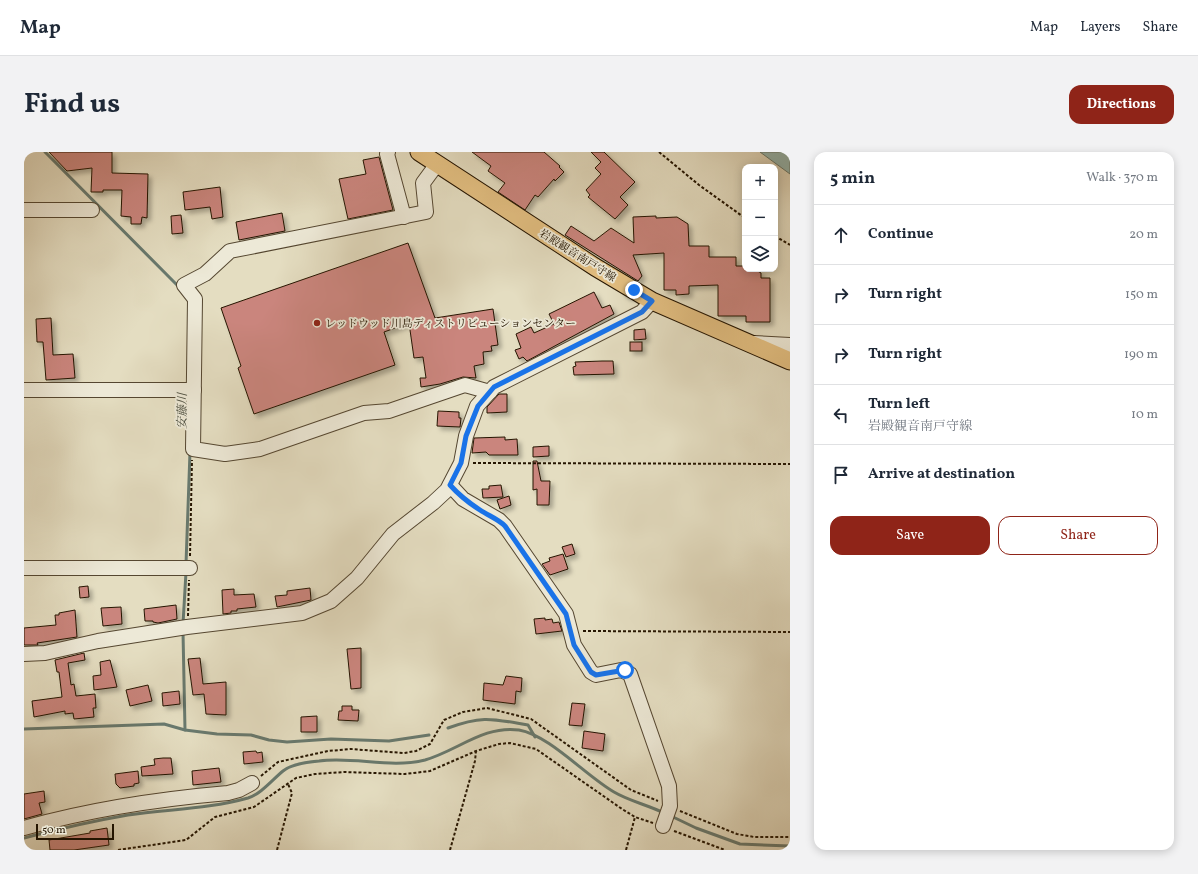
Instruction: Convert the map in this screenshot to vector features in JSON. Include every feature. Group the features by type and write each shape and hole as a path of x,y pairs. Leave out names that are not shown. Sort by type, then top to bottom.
{"main road":[{"name":"岩殿観音南戸守線","path":"419,152 595,267 652,301 790,361"}],"street":[{"path":"388,152 387,154 404,217"},
{"path":"437,164 423,183 426,212 230,251 205,274 184,285 195,299 193,449 225,454 260,449 364,413 389,411 465,385 490,392"},
{"path":"24,210 92,210"},
{"path":"24,654 45,653 98,641 187,627 302,613 331,601 357,578 393,534 439,498 450,485 461,463 466,436 478,406 494,387 642,312 652,301"},
{"path":"744,342 790,345"},
{"path":"24,390 194,390"},
{"path":"450,485 463,499 481,511 499,520 505,526 566,614 574,645 593,674 621,670 630,674 667,777 671,798 667,813"},
{"path":"24,568 190,568"},
{"path":"24,828 57,818 112,807 228,793 239,790 252,783"}],"path":[{"path":"660,152 699,185 742,216"},
{"path":"778,238 790,245"},
{"path":"187,627 193,449"},
{"path":"461,463 790,464"},
{"path":"571,631 790,632"},
{"path":"252,783 278,762 328,750 351,749 404,753 416,751 430,744 444,720 462,712 487,708 531,719 631,790 725,850"},
{"path":"118,850 186,840 215,817 254,808 296,778 315,774 344,772 405,774 430,771 490,746 510,743 536,749 611,802 635,817 667,813 737,834 754,837 790,837"},
{"path":"450,850 476,751"},
{"path":"277,850 292,793 288,784"},
{"path":"626,850 635,817"}],"water":[{"path":"760,152 790,152 790,174"}],"building":[{"path":"49,152 112,152 112,173 148,174 147,218 142,217 141,224 131,224 131,217 121,216 122,190 103,190 103,192 91,192 92,168 67,171"},
{"path":"472,152 544,152 560,166 559,167 564,172 555,181 554,179 538,197 535,195 525,210 498,192 505,183 488,171 491,166"},
{"path":"591,152 604,152 635,182 620,197 628,205 615,219 588,197 590,195 586,190 601,174 595,168 601,162"},
{"path":"379,157 393,210 348,219 339,179 366,174 363,160"},
{"path":"220,187 223,217 212,219 210,207 185,210 183,192"},
{"path":"282,213 285,231 239,240 236,222"},
{"path":"181,215 183,233 172,234 171,216"},
{"path":"633,217 677,217 688,224 689,246 709,246 709,257 736,257 736,266 742,266 742,272 759,272 761,273 761,278 770,278 770,322 746,322 746,316 718,316 718,285 689,286 689,294 676,295 676,290 664,290 664,253 633,255 642,276 638,281 565,235 571,226 594,241 611,228 634,243"},
{"name":"レッドウッド川島ディストリビューションセンター","path":"408,243 435,318 493,309 498,345 491,346 492,351 483,352 484,364 474,366 476,378 463,377 440,384 421,387 420,378 426,378 423,357 414,358 409,323 384,332 395,365 254,414 238,368 241,366 221,308"},
{"path":"594,292 602,308 610,305 614,314 527,361 523,357 519,359 515,350 521,348 516,334 531,327 534,333 554,324 549,314"},
{"path":"51,318 53,355 73,354 75,378 46,380 43,342 37,342 36,319"},
{"path":"645,329 646,339 634,340 634,330"},
{"path":"630,342 642,342 642,351 630,351"},
{"path":"613,361 614,374 574,375 573,367 576,366 575,362"},
{"path":"499,394 507,394 507,412 487,413 487,407"},
{"path":"438,411 459,412 459,418 461,418 460,427 437,426"},
{"path":"505,437 505,440 517,439 518,455 489,455 486,452 472,453 474,438"},
{"path":"549,446 549,456 533,457 533,447"},
{"path":"533,461 537,461 541,481 550,481 549,505 537,505 537,489 533,490"},
{"path":"501,485 503,497 483,498 482,489 489,489 489,486"},
{"path":"509,496 511,505 500,509 497,500"},
{"path":"572,544 575,554 566,557 562,547"},
{"path":"563,554 568,569 550,575 542,564 550,561 549,558"},
{"path":"88,586 89,597 80,598 79,587"},
{"path":"310,588 311,600 277,607 275,596 287,595 287,591"},
{"path":"234,589 234,595 254,594 256,607 237,609 237,611 231,611 231,613 223,614 222,590"},
{"path":"176,605 177,619 158,623 153,621 145,621 144,609"},
{"path":"121,607 122,624 103,626 101,608"},
{"path":"75,610 77,637 37,643 38,645 24,645 24,628 56,625 55,615"},
{"path":"545,618 545,620 552,619 553,623 559,622 562,631 536,634 534,619"},
{"path":"361,648 361,688 351,689 347,649"},
{"path":"84,653 85,660 68,663 71,685 74,684 76,696 95,694 96,708 93,708 94,717 74,719 73,713 65,714 65,711 34,717 32,701 62,697 59,672 57,672 55,660"},
{"path":"200,658 203,684 226,682 226,715 206,714 204,694 193,695 188,659"},
{"path":"110,660 117,687 94,690 93,676 101,675 100,662"},
{"path":"506,676 522,678 521,692 516,691 515,704 483,700 484,683 503,685"},
{"path":"148,685 152,701 130,706 126,690"},
{"path":"179,691 180,704 163,706 162,693"},
{"path":"572,703 585,704 582,726 569,725"},
{"path":"342,706 352,706 352,710 359,710 358,721 338,720 339,711 342,711"},
{"path":"317,716 317,732 301,732 301,717"},
{"path":"584,731 605,734 603,751 582,748"},
{"path":"256,751 257,753 262,752 263,762 244,764 243,752"},
{"path":"171,758 173,774 142,776 141,767 155,765 154,759"},
{"path":"219,768 221,782 193,785 192,771"},
{"path":"138,771 139,783 134,784 134,786 120,788 116,784 115,774"},
{"path":"44,791 45,802 39,803 42,814 24,819 24,794"},
{"path":"107,828 109,845 74,850 50,850 49,840 90,833 90,831"}],"waterway":[{"name":"安藤川","path":"45,152 179,287"},
{"name":"安藤川","path":"186,564 190,452"},
{"name":"安藤川","path":"183,624 186,572"},
{"name":"安藤川","path":"183,632 185,730"},
{"path":"448,728 470,721 488,719 528,725 535,737"},
{"path":"24,729 164,724 185,730 217,734 251,735 269,740 287,742 331,739 389,741 429,735"},
{"path":"24,838 115,817 233,802 253,796 286,769 295,765 315,761 345,760 399,763 425,760 482,735 506,729 531,733 555,748 614,792 664,813"},
{"path":"671,816 696,828 740,844 790,846"}],"place":[{"name":"レッドウッド川島ディストリビューションセンター","path":"317,323"}],"route":[{"path":"625,670 596,675 591,672 574,645 566,614 505,526 499,520 481,511 463,499 450,485 461,463 466,436 478,406 494,387 642,312 652,301 634,290"}]}
